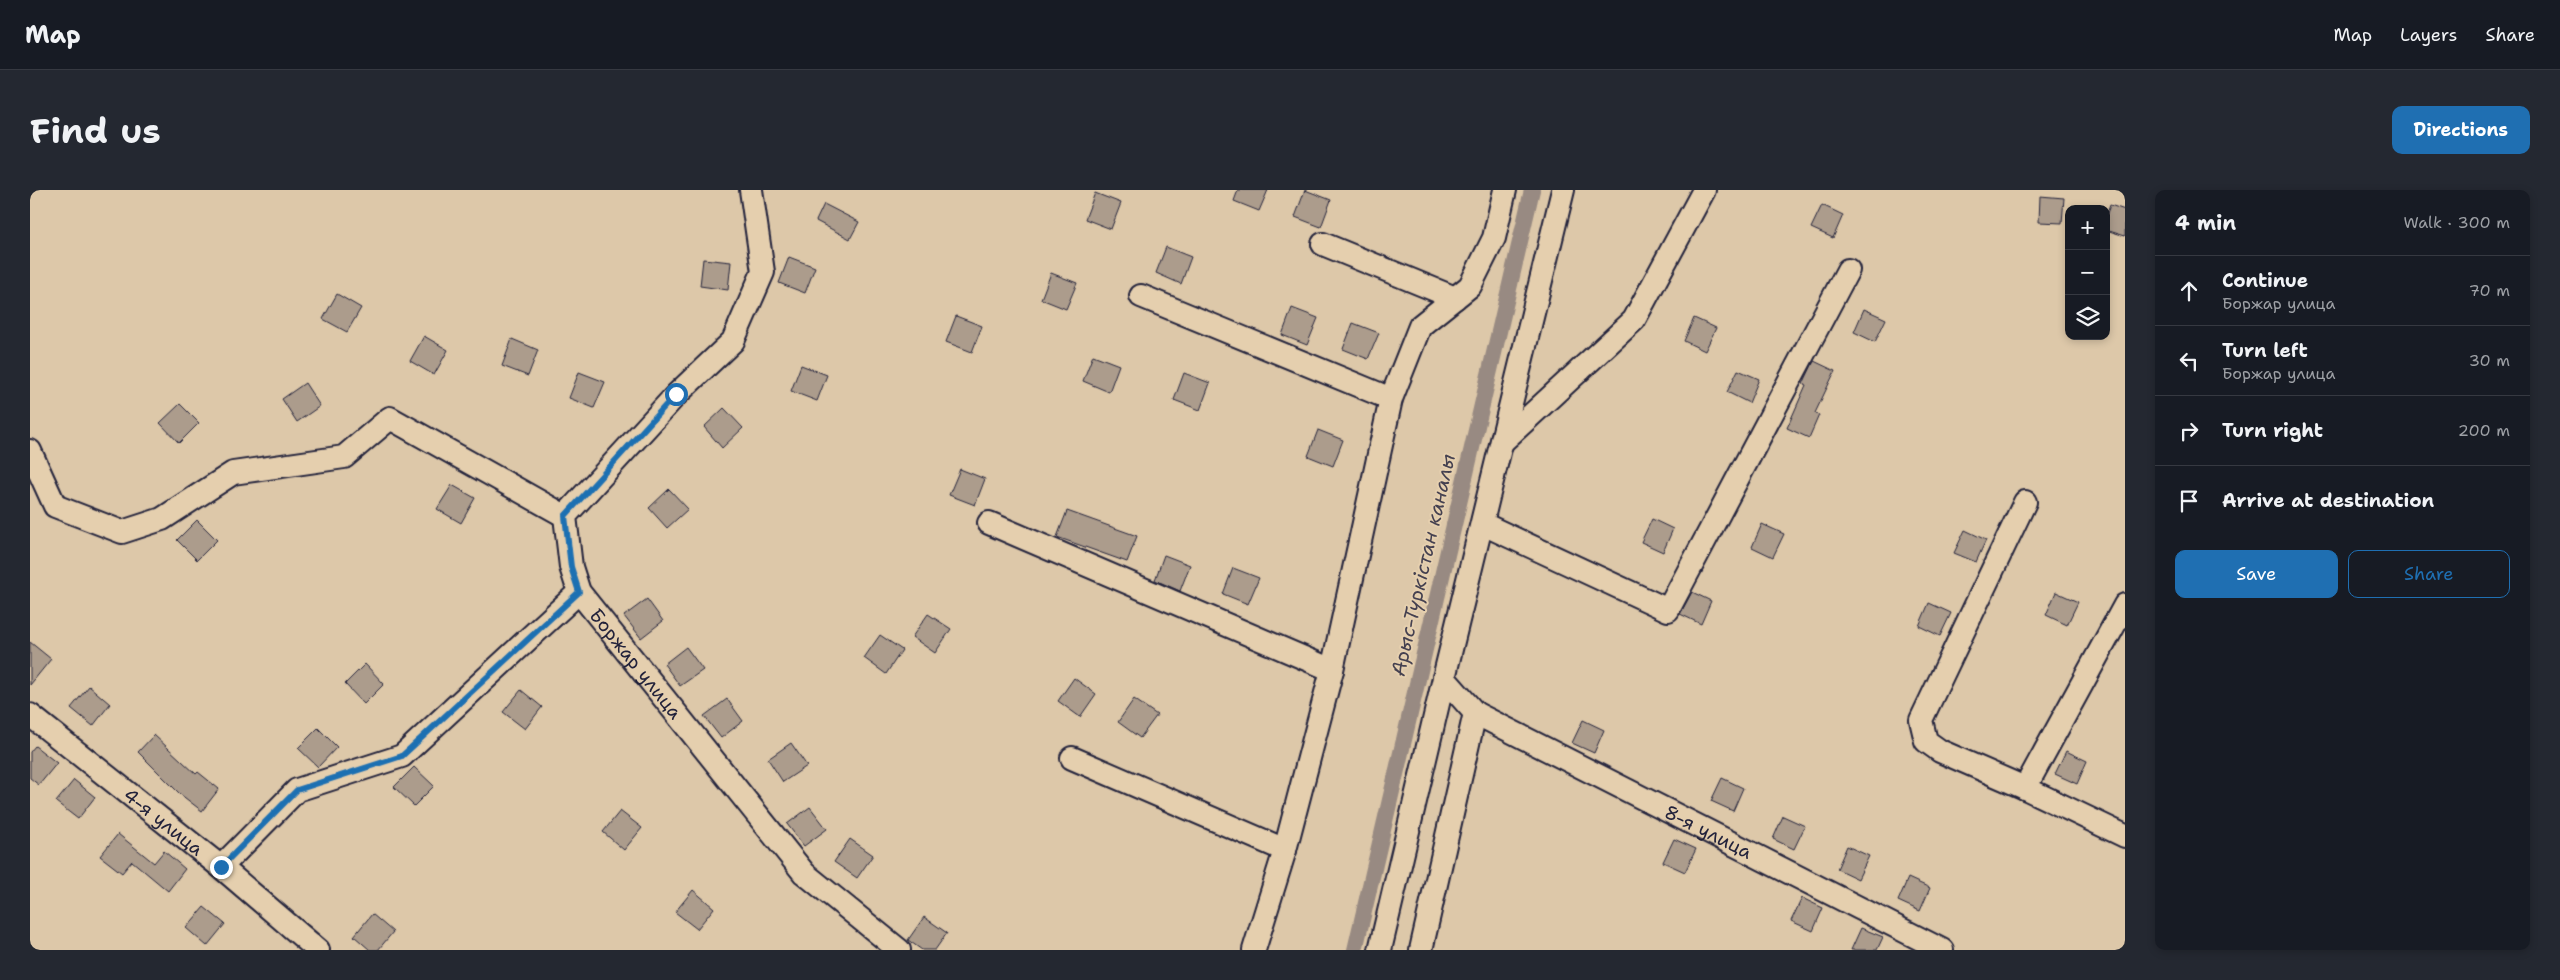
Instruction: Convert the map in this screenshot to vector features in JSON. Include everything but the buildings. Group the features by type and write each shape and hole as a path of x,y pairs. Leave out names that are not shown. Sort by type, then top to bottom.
{"street":[{"path":"30,451 55,506 122,532 162,519 233,473 344,456 390,418 565,516 676,394 733,341 763,272 751,190"},
{"path":"1254,950 1286,850 1332,670 1391,400 1420,326 1470,286 1494,238 1505,190"},
{"path":"1380,950 1563,190"},
{"path":"1502,442 1634,320 1704,190"},
{"path":"1323,244 1455,298"},
{"path":"1483,524 1668,610 1848,270"},
{"path":"1141,296 1391,400"},
{"path":"2025,502 1921,720 1926,741 1940,751 2025,788 2125,836"},
{"name":"Боржар улица","path":"565,516 571,567 579,592 804,874 899,950"},
{"path":"989,523 1332,670"},
{"path":"221,867 297,790 402,756 579,592"},
{"path":"2025,788 2125,605"},
{"path":"1421,950 1475,714 1444,678"},
{"name":"8-я улица","path":"1475,714 1942,950"},
{"name":"4-я улица","path":"30,716 221,867 318,950"},
{"path":"1072,758 1286,850"}],"waterway":[{"name":"Арыс-Түркістан каналы","path":"1355,950 1532,190"}],"route":[{"path":"221,867 297,790 402,756 579,592 571,567 565,516 676,394"}]}
